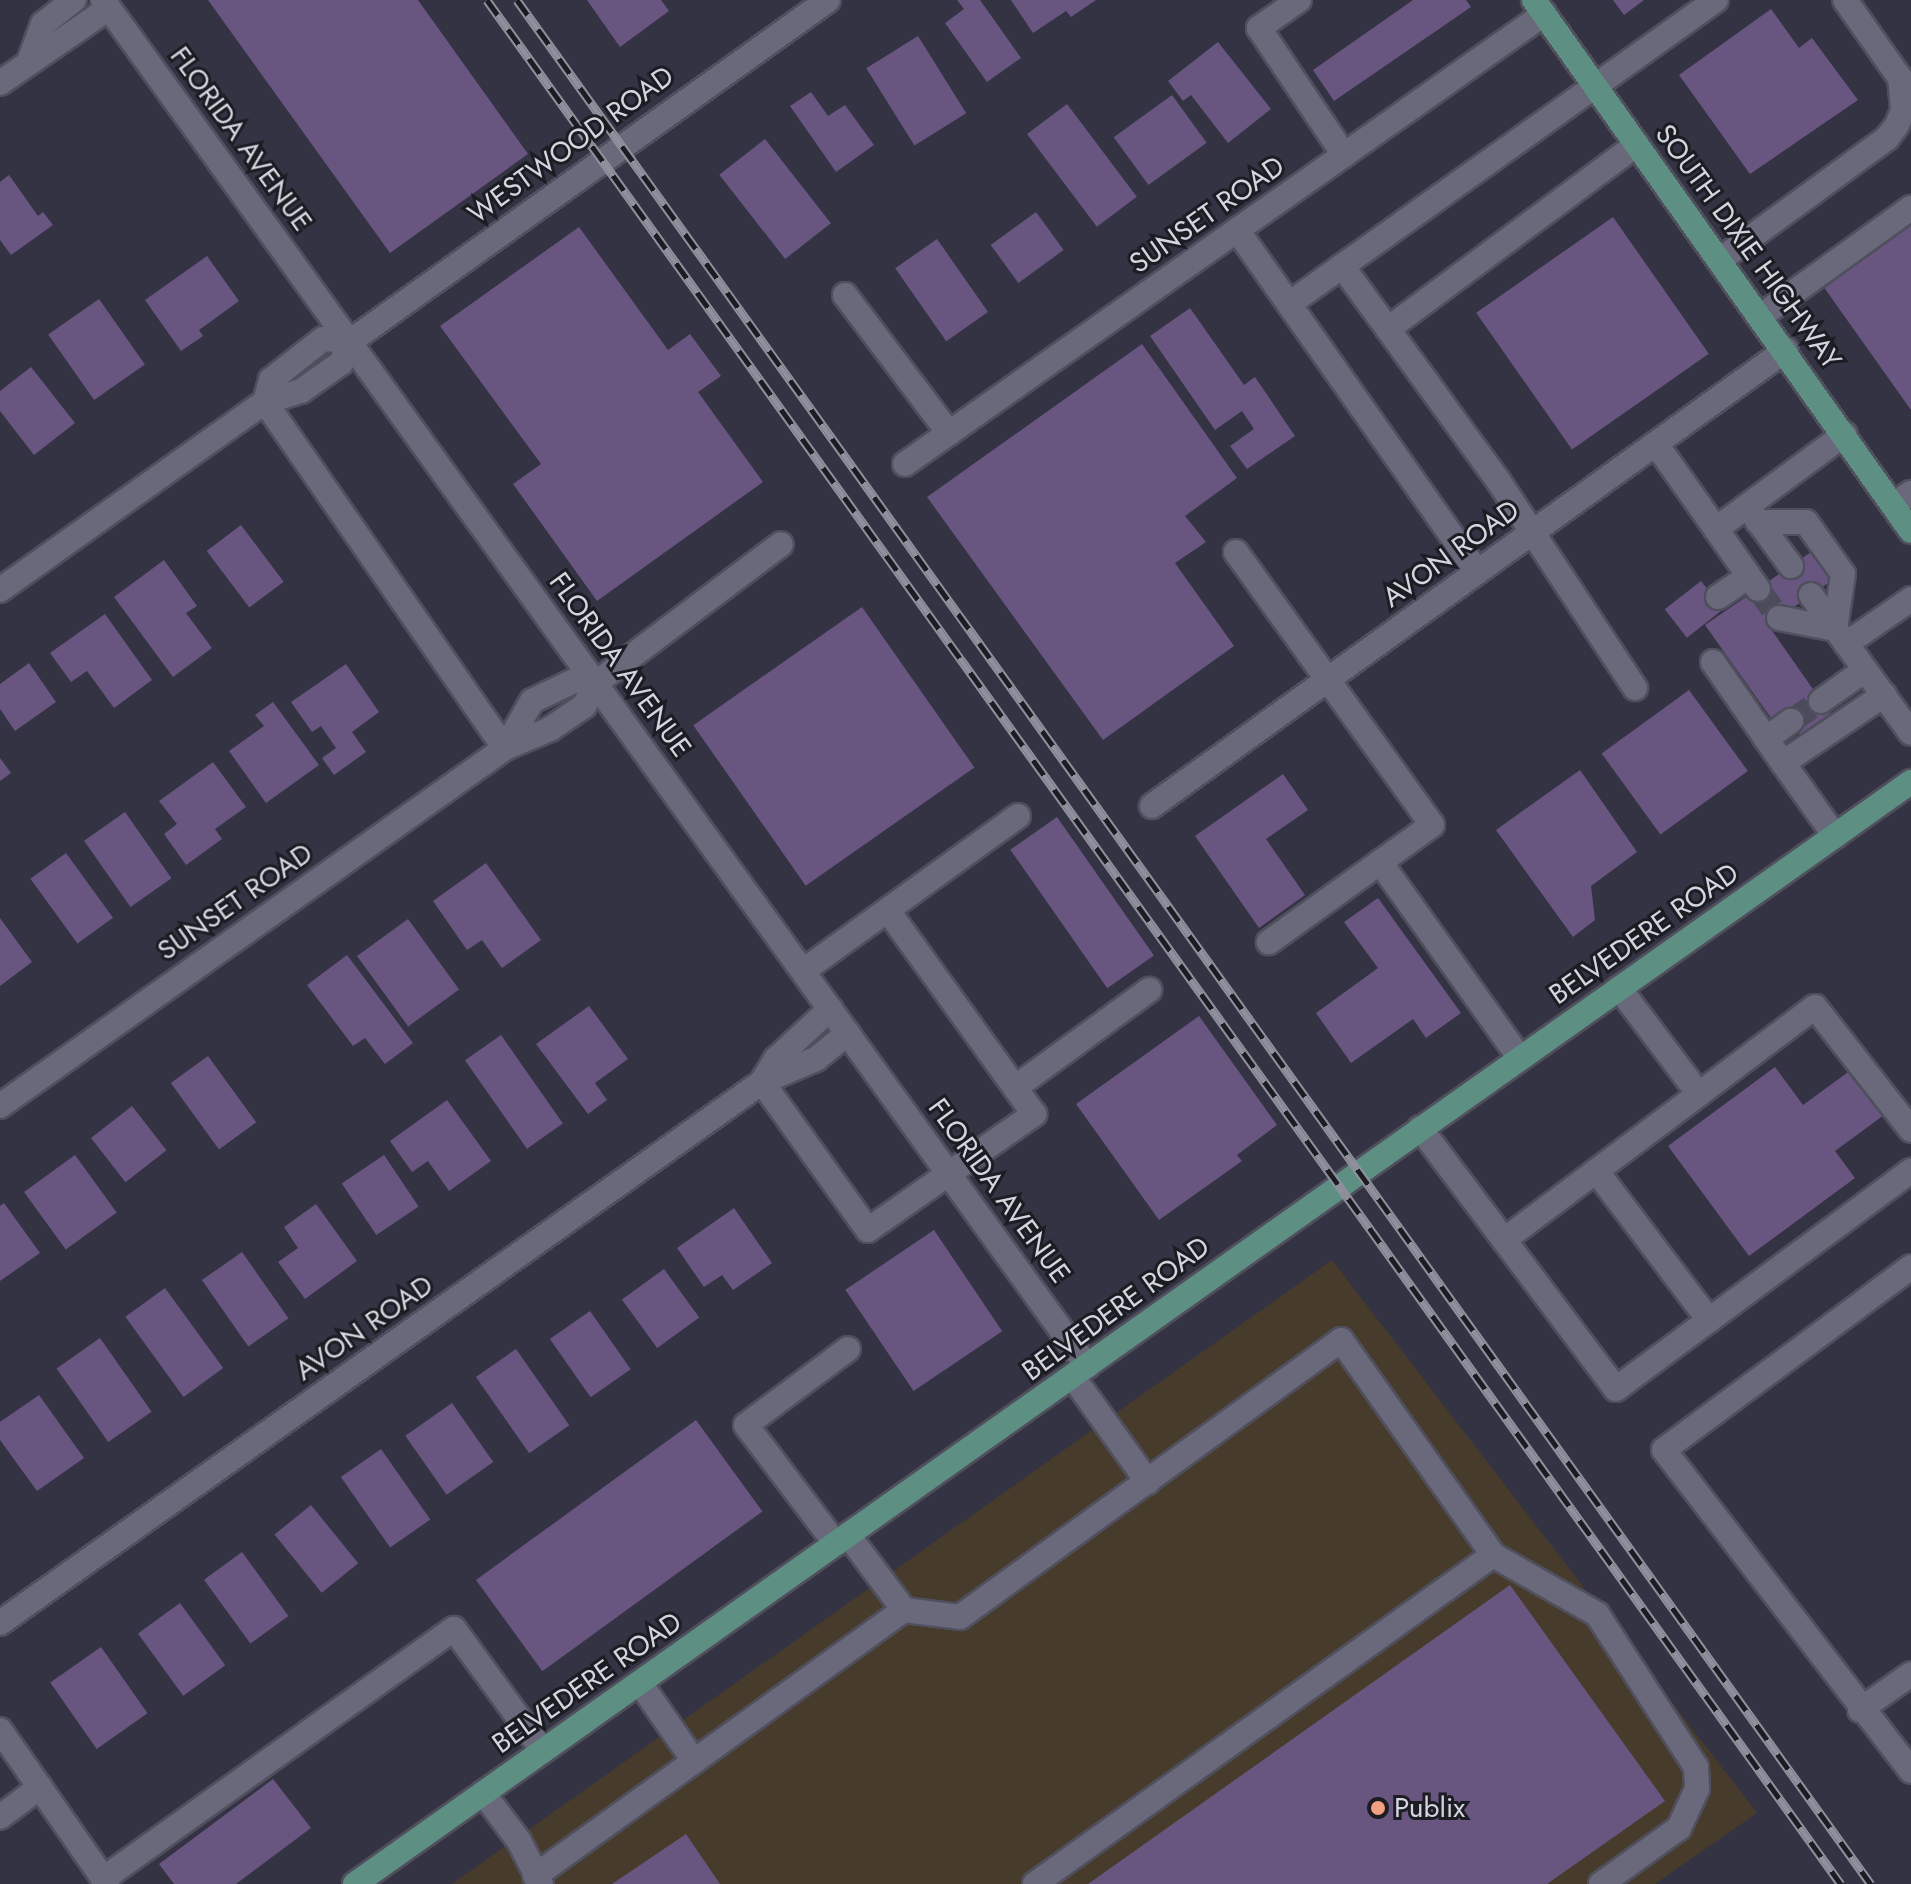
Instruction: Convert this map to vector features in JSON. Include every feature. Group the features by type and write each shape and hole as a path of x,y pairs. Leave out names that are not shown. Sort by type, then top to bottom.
{"main road":[{"name":"SOUTH DIXIE HIGHWAY","path":"1539,7 1845,434 1902,499 1911,531"},
{"name":"BELVEDERE ROAD","path":"355,1884 1911,782"}],"street":[{"path":"29,62 43,24 74,0"},
{"name":"WESTWOOD ROAD","path":"0,590 265,402 271,380 323,339 351,341 828,0"},
{"path":"1299,0 1259,28 1344,155"},
{"path":"1289,304 1716,0"},
{"path":"1720,260 1887,138 1897,125 1903,110 1900,78 1845,0"},
{"path":"0,83 106,4"},
{"name":"FLORIDA AVENUE","path":"106,4 950,1177 1080,1372 1148,1482"},
{"name":"SUNSET ROAD","path":"905,464 1344,155 1539,7"},
{"path":"1388,329 1637,144"},
{"path":"1761,316 1911,208"},
{"path":"1237,230 1477,572"},
{"path":"1342,266 1533,532 1635,688"},
{"path":"845,295 949,433"},
{"name":"AVON ROAD","path":"1152,806 1786,350"},
{"path":"265,402 505,748"},
{"path":"1716,529 1753,514 1845,434"},
{"path":"1656,444 1754,582 1718,597"},
{"path":"1753,514 1791,566"},
{"path":"1753,514 1806,522 1843,574 1840,636"},
{"path":"596,683 781,544"},
{"path":"1236,552 1330,678 1432,825 1269,942"},
{"path":"1811,595 1911,733"},
{"path":"1779,618 1840,636 1911,599"},
{"path":"1713,662 1835,836"},
{"path":"1821,701 1865,670"},
{"name":"SUNSET ROAD","path":"0,1106 505,748 532,701 580,678 596,683"},
{"path":"1783,763 1884,695"},
{"path":"1766,739 1791,721"},
{"path":"803,971 889,912 1018,816"},
{"path":"1380,862 1520,1058"},
{"path":"762,1082 868,1230 950,1177 1034,1114 889,912"},
{"path":"1619,988 1699,1094"},
{"path":"1016,1087 1149,990"},
{"path":"1504,1240 1815,1007 1911,1130"},
{"name":"AVON ROAD","path":"762,1082 776,1059 830,1009"},
{"name":"AVON ROAD","path":"0,1623 762,1082 816,1059 848,1033"},
{"path":"1420,1128 1616,1389 1911,1171"},
{"path":"1597,1172 1709,1320"},
{"path":"1911,1267 1664,1450 1860,1710 1911,1771"},
{"path":"848,1349 746,1425 904,1610 960,1617 1341,1340 1493,1555 1597,1614 1696,1767 1697,1789 1679,1828 1601,1884"},
{"path":"1035,1884 1493,1555"},
{"path":"483,1793 519,1841 538,1880 694,1761 904,1610"},
{"path":"0,1730 105,1881 454,1629 543,1751"},
{"path":"1860,1710 1911,1674"},
{"path":"640,1683 694,1761"},
{"path":"0,1817 40,1787"}],"shaded area":[{"path":"1332,1260 1757,1813 1655,1884 452,1884"}],"building":[{"path":"208,0 418,0 528,154 390,253"},
{"path":"587,0 661,0 669,11 620,47"},
{"path":"957,0 980,0 1021,58 987,82 945,23 964,9"},
{"path":"1011,0 1096,0 1071,17 1066,11 1033,33"},
{"path":"1413,0 1466,0 1471,7 1334,101 1313,70"},
{"path":"1613,0 1644,0 1624,15"},
{"path":"1771,9 1799,48 1812,38 1858,100 1750,174 1679,75"},
{"path":"918,36 966,113 914,145 866,68"},
{"path":"1218,42 1271,109 1228,143 1191,95 1183,101 1168,81"},
{"path":"811,92 828,116 845,105 874,145 836,172 790,106"},
{"path":"1172,95 1207,143 1148,185 1114,137"},
{"path":"1067,104 1137,197 1097,227 1027,134"},
{"path":"765,139 831,223 785,259 719,175"},
{"path":"9,175 38,216 43,212 53,225 11,255 0,240 0,182"},
{"path":"1036,212 1064,250 1018,283 991,245"},
{"path":"1613,217 1709,354 1572,450 1476,313"},
{"path":"1911,223 1911,410 1823,286"},
{"path":"579,227 668,350 690,334 721,376 698,392 763,482 597,601 513,484 541,464 440,326"},
{"path":"937,239 988,312 946,341 895,268"},
{"path":"207,256 239,301 199,330 203,336 181,351 145,300"},
{"path":"99,299 145,365 94,400 48,335"},
{"path":"1190,308 1244,385 1255,377 1295,436 1247,469 1230,446 1254,429 1242,411 1215,430 1150,336"},
{"path":"1142,344 1237,478 1185,516 1206,542 1175,563 1234,646 1103,740 927,497"},
{"path":"31,367 75,423 34,455 0,411 0,391"},
{"path":"241,525 284,582 249,608 207,551"},
{"path":"1814,550 1834,579 1768,625 1836,722 1806,743 1783,710 1771,718 1705,625"},
{"path":"164,560 197,606 186,613 212,648 173,677 114,597"},
{"path":"1701,581 1723,609 1687,638 1665,609"},
{"path":"862,607 974,768 806,886 693,725"},
{"path":"105,614 152,680 114,708 87,671 71,682 50,653"},
{"path":"29,663 56,702 15,731 0,709 0,684"},
{"path":"346,664 379,712 352,732 366,752 334,775 322,758 336,748 321,726 312,732 291,702"},
{"path":"1689,690 1748,771 1660,834 1602,753"},
{"path":"273,702 319,765 266,803 229,751 264,726 255,715"},
{"path":"0,758 11,773 0,781"},
{"path":"213,762 246,807 215,829 222,839 186,865 164,834 177,824 159,801"},
{"path":"1580,770 1637,852 1591,886 1595,920 1573,937 1496,830"},
{"path":"1283,774 1308,810 1266,839 1305,895 1259,928 1195,836"},
{"path":"125,812 171,878 131,907 84,841"},
{"path":"1057,817 1154,955 1107,988 1010,850"},
{"path":"66,853 113,918 77,944 30,879"},
{"path":"486,863 541,940 502,968 482,940 467,950 433,901"},
{"path":"1378,898 1461,1013 1426,1038 1413,1019 1351,1063 1316,1013 1378,968 1344,922"},
{"path":"0,918 32,962 0,986"},
{"path":"408,919 459,989 408,1026 357,956"},
{"path":"347,955 413,1043 385,1064 365,1038 353,1046 307,985"},
{"path":"589,1006 628,1059 595,1083 607,1100 588,1114 536,1044"},
{"path":"1199,1016 1277,1125 1237,1155 1242,1161 1159,1220 1076,1104"},
{"path":"501,1035 563,1123 527,1149 465,1060"},
{"path":"208,1056 256,1122 219,1149 171,1083"},
{"path":"1775,1067 1803,1105 1851,1070 1884,1115 1835,1151 1855,1178 1749,1256 1668,1146"},
{"path":"447,1100 491,1161 449,1191 428,1161 412,1172 390,1141"},
{"path":"132,1106 166,1150 126,1182 91,1138"},
{"path":"75,1155 117,1212 66,1249 24,1192"},
{"path":"384,1155 419,1206 376,1235 342,1184"},
{"path":"4,1203 40,1253 0,1281 0,1206"},
{"path":"316,1204 357,1261 305,1299 278,1262 298,1248 284,1227"},
{"path":"734,1208 772,1263 733,1290 722,1275 704,1287 677,1248"},
{"path":"934,1230 1002,1331 914,1391 845,1290"},
{"path":"242,1252 288,1318 248,1346 202,1280"},
{"path":"664,1269 699,1318 657,1348 622,1300"},
{"path":"165,1288 223,1368 184,1397 125,1317"},
{"path":"590,1311 631,1369 591,1397 550,1339"},
{"path":"100,1338 152,1412 108,1442 57,1368"},
{"path":"516,1349 569,1425 529,1453 476,1377"},
{"path":"39,1395 84,1458 37,1491 0,1440 0,1422"},
{"path":"452,1403 493,1462 447,1495 405,1436"},
{"path":"696,1420 762,1511 542,1671 476,1580"},
{"path":"381,1449 430,1519 390,1548 341,1477"},
{"path":"311,1505 358,1563 322,1593 274,1535"},
{"path":"242,1552 288,1616 250,1644 204,1580"},
{"path":"1510,1585 1665,1801 1547,1884 1088,1884"},
{"path":"180,1603 225,1665 183,1696 138,1634"},
{"path":"101,1647 147,1713 97,1749 50,1683"},
{"path":"273,1779 311,1828 236,1884 174,1884 159,1864"},
{"path":"686,1834 720,1884 612,1884"}],"tunnel":[{"path":"1758,589 1779,618"},
{"path":"1791,721 1821,701"}],"railway":[{"path":"487,0 1841,1884"},
{"path":"517,0 1871,1884"}],"place":[{"name":"Publix","path":"1378,1808"}]}
